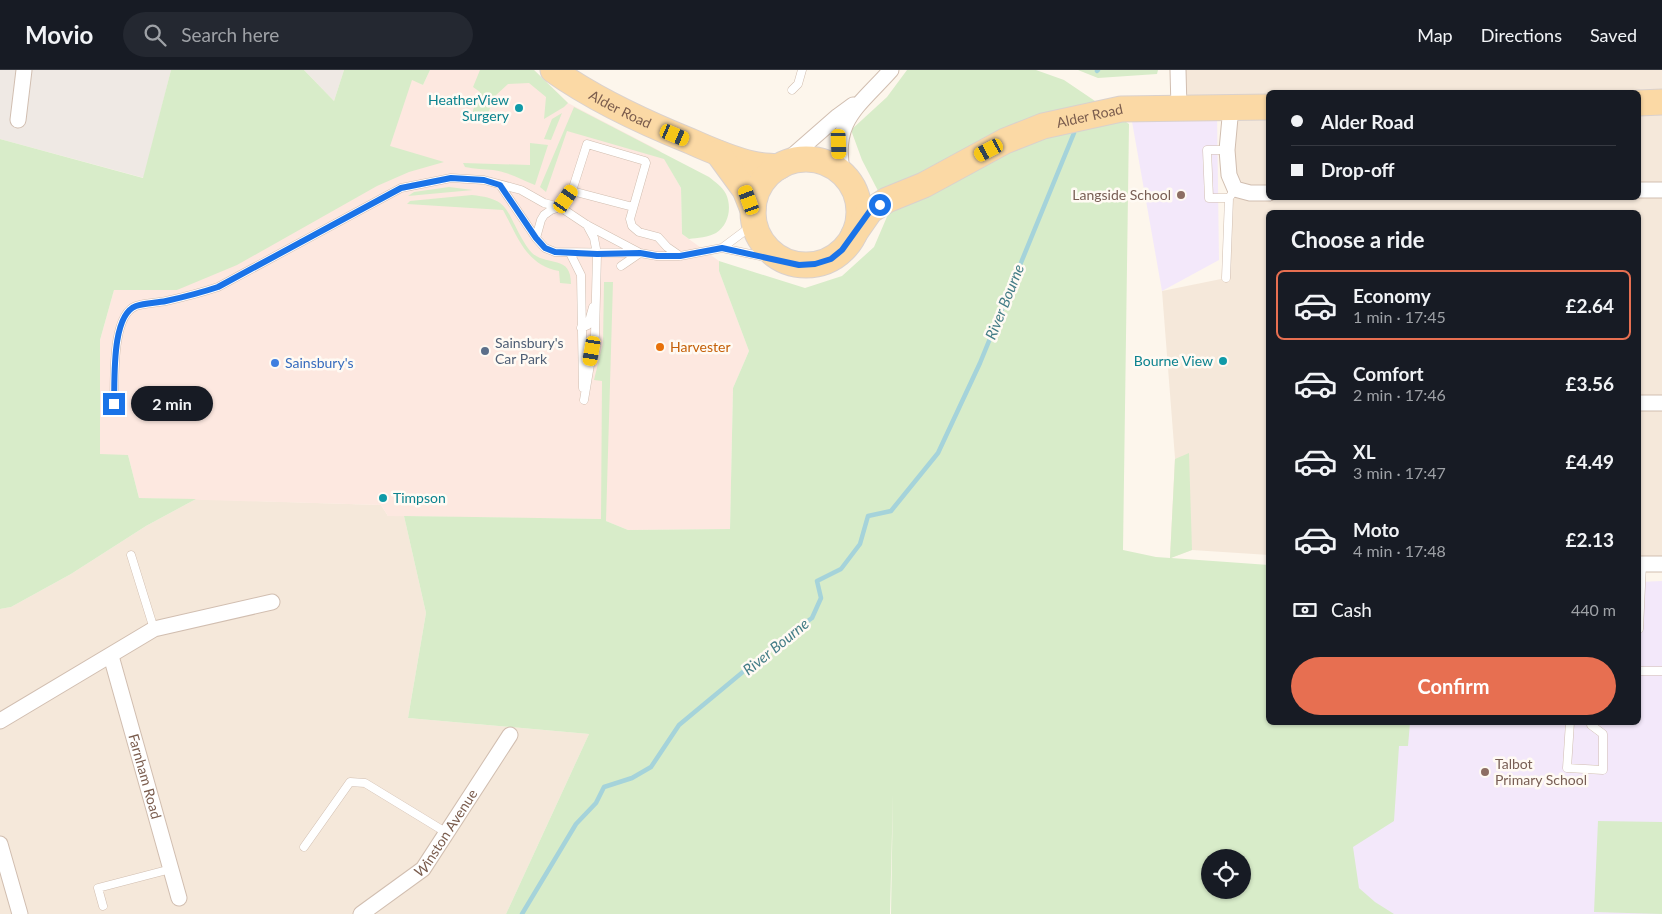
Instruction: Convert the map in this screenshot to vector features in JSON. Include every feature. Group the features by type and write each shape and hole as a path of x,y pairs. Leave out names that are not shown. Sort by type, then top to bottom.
{"main road":[{"name":"Alder Road","path":"553,70 628,114 718,153 753,164 780,166"},
{"path":"1641,103 1662,102"},
{"name":"Alder Road","path":"854,234 870,211 887,200 924,185 1005,141 1043,126 1121,109 1266,107"},
{"path":"718,153 745,190 759,238 765,246 784,260 793,264 806,265 825,262 842,250 854,234 858,219 858,208 856,196 846,178 829,165 815,160 801,160 780,166 761,184 756,195 754,217"},
{"name":"Alder Road","path":"846,178 881,188 924,185"}],"street":[{"path":"18,120 24,70"},
{"path":"780,166 838,116 864,97 891,70"},
{"path":"1178,70 1179,108"},
{"path":"846,178 840,161 841,133 846,122 864,97"},
{"path":"1231,107 1228,175 1232,193 1266,193"},
{"path":"1641,190 1662,190"},
{"path":"1641,403 1662,403"},
{"path":"1641,564 1662,564"},
{"path":"0,721 154,629 272,602"},
{"name":"Farnham Road","path":"111,656 179,898"},
{"name":"Winston Avenue","path":"361,914 423,869 510,735"},
{"path":"0,844 20,914"}],"lane":[{"path":"792,90 798,84 802,70"},
{"path":"536,238 544,215 560,207 572,191 588,144 645,162 630,218 632,226 639,232 658,236 667,247 680,256"},
{"path":"1226,278 1232,193 1209,198 1207,150 1228,150"},
{"path":"114,404 116,355 120,326 124,316 134,306 195,296 218,287 401,188 451,178 484,180 521,190 544,203 560,207 586,226 640,253"},
{"path":"500,185 536,238 545,248 555,252 597,254 640,253 657,256 680,256 722,248 784,260"},
{"path":"572,191 633,207"},
{"path":"722,248 754,217"},
{"path":"570,253 580,276 584,400 595,335 597,254 594,238 586,226"},
{"path":"621,266 640,253"},
{"path":"581,328 588,325 596,295"},
{"path":"131,555 154,629"},
{"path":"1641,671 1662,671"},
{"path":"1570,725 1567,768 1603,770 1603,734 1591,725"},
{"path":"304,847 350,782 366,783 447,833"},
{"path":"103,906 98,888 171,869"}],"shaded area":[{"path":"0,70 171,70 144,178 0,139"},
{"path":"304,70 344,70 334,101"},
{"path":"430,70 534,70 568,103 660,151 681,188 682,234 719,261 719,271 749,351 733,388 730,529 628,530 601,519 388,516 381,505 139,498 128,455 100,455 100,340 114,290 177,290 412,79 423,85"},
{"path":"1178,70 1662,70 1662,557 1641,557 1641,210 1266,210 1266,555 1192,550 1170,558 1175,458 1162,291 1226,278 1231,108 1179,108"},
{"name":"Langside School","path":"1217,111 1219,260 1162,291 1131,116"},
{"path":"196,499 381,505 388,516 404,516 426,613 408,718 589,734 506,914 0,914 0,609 11,607 71,574 146,526"},
{"name":"Talbot Primary School","path":"1662,581 1662,914 1304,914 1311,725 1641,725 1641,582"}],"green space":[{"path":"171,70 304,70 334,101 344,70 430,70 423,85 412,80 390,146 444,162 409,172 377,186 237,265 177,290 114,290 100,340 100,454 128,455 139,498 196,499 146,526 71,574 11,607 0,609 0,139 143,178"},
{"path":"480,70 534,70 568,103 544,119 546,97 529,83 508,84 494,97 485,122 472,121 473,110 480,92 473,87"},
{"path":"907,70 1036,70 1064,80 1129,124 1123,550 1170,558 1175,459 1189,453 1192,550 1171,558 1266,565 1266,725 1410,725 1408,746 1399,746 1394,821 1353,847 1359,888 1375,902 1394,914 891,914 893,793 890,914 506,914 589,734 408,718 426,613 404,516 601,519 602,381 594,380 603,343 604,282 613,282 606,521 628,530 730,529 733,388 749,351 719,271 719,261 805,288 842,276 874,247 889,212 862,160 851,130 887,97"},
{"path":"1078,70 1158,70 1157,74 1098,78"},
{"path":"574,107 716,182 724,191 729,204 726,221 720,230 703,237 689,239 682,234 681,188 664,159 567,131 546,192 540,187"},
{"path":"562,113 551,140 544,139 552,119"},
{"path":"530,143 548,145 535,185 504,172 465,167 463,163 530,165"},
{"path":"449,187 473,190 408,196 414,192"},
{"path":"472,195 499,202 508,212 532,253 545,260 558,262 567,268 571,284 560,283 559,271 538,263 531,256 519,240 503,210 407,204 410,201"},
{"path":"1598,821 1662,822 1662,914 1594,912"}],"waterway":[{"name":"River Bourne","path":"522,914 576,824 596,803 604,787 632,778 651,767 679,725 780,641 812,618 821,598 817,581 841,569 860,544 868,516 891,511 938,453 980,363 1074,133"}],"place":[{"name":"HeatherView Surgery","path":"519,108"},
{"name":"Langside School","path":"1181,195"},
{"name":"Harvester","path":"660,347"},
{"name":"Sainsbury's Car Park","path":"485,351"},
{"name":"Bourne View","path":"1223,361"},
{"name":"Sainsbury's","path":"275,363"},
{"name":"Timpson","path":"383,498"},
{"name":"Talbot Primary School","path":"1485,772"}],"route":[{"path":"114,404 116,355 120,326 124,316 134,306 195,296 218,287 401,188 451,178 484,180 500,185 536,238 545,248 555,252 597,254 640,253 657,256 680,256 722,248 784,260 799,265 825,262 839,254 870,211 880,205"}]}
